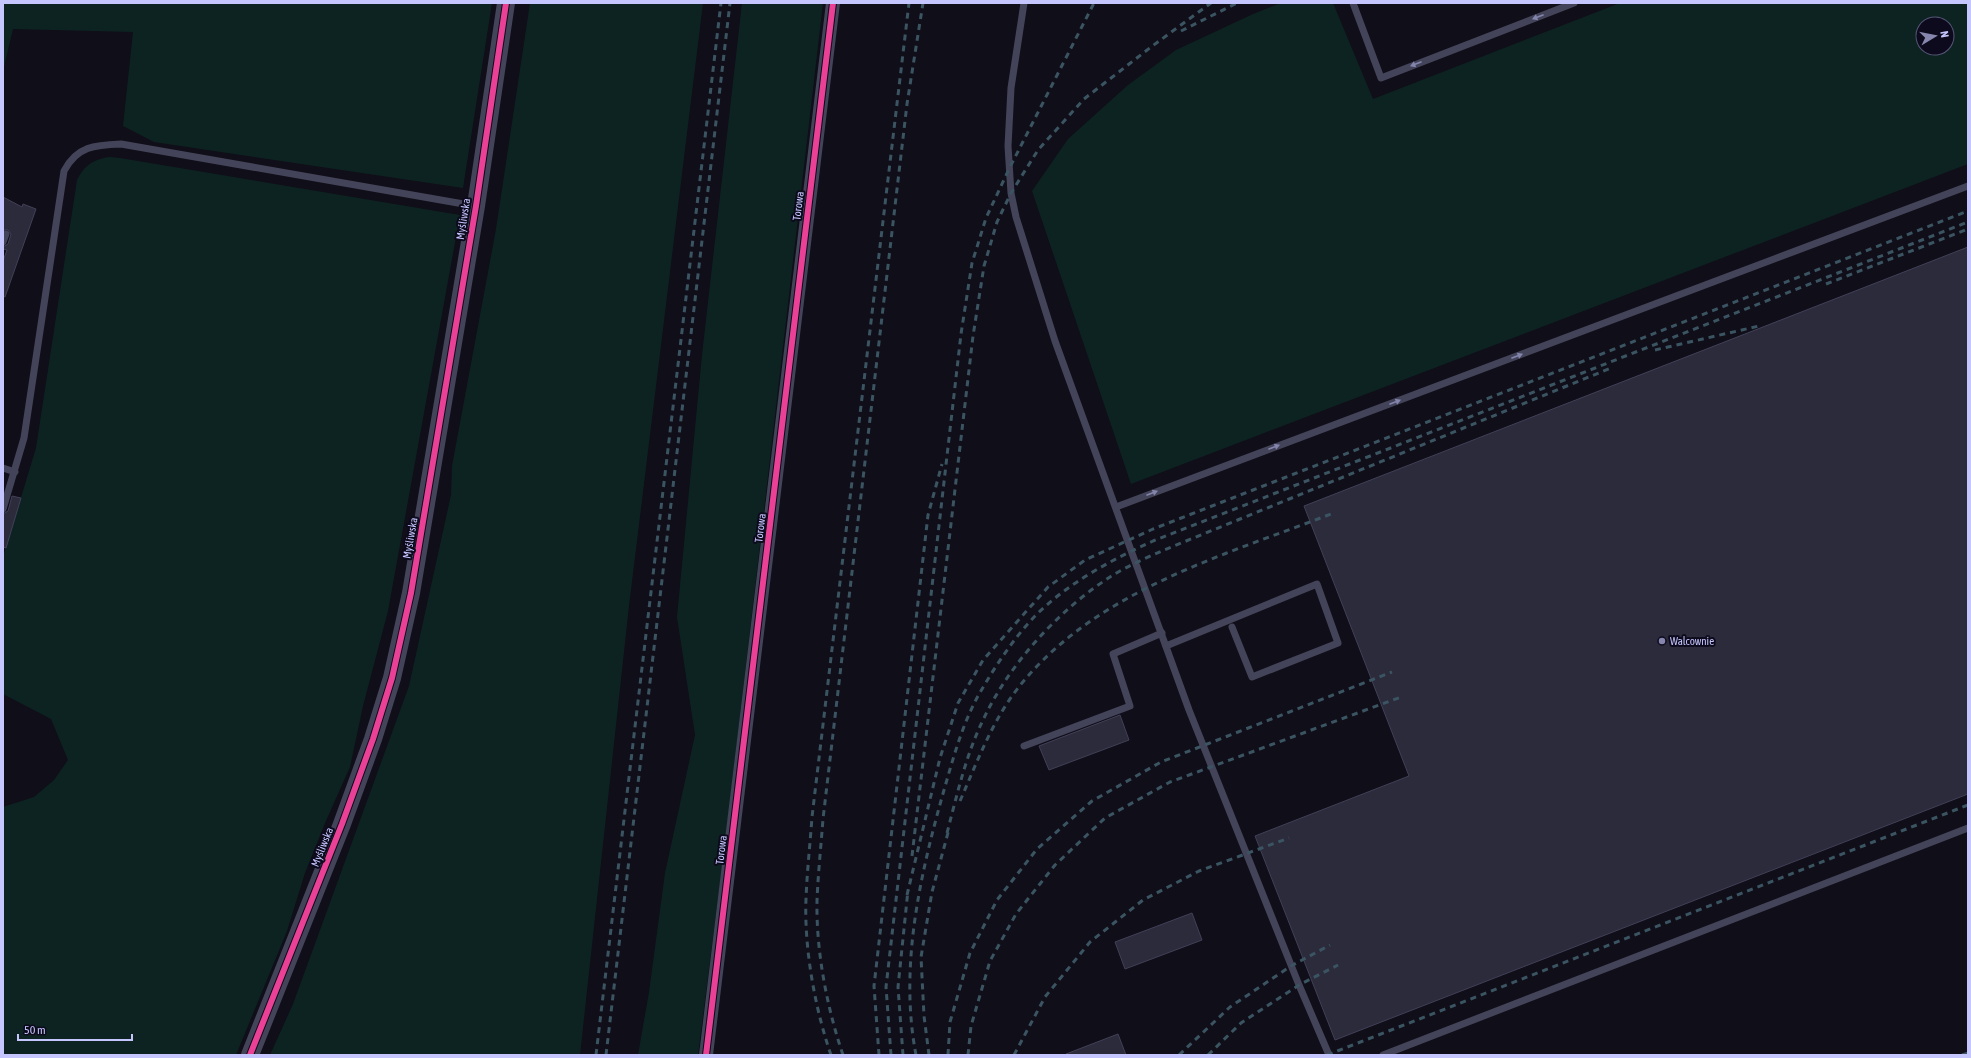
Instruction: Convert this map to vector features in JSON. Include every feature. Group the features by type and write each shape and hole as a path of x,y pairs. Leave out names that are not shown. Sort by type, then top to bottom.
{"street":[{"name":"Myśliwska","path":"250,1055 345,817 373,739 392,678 411,594 476,206 506,3"},
{"name":"Torowa","path":"706,1055 833,3"}],"lane":[{"path":"1024,3 1011,88 1008,146 1011,193 1016,218 1055,341 1166,646 1299,985 1329,1055"},
{"path":"1353,3 1381,78 1574,3"},
{"path":"3,508 24,438 64,171 70,160 81,151 101,145 121,144 476,206"},
{"path":"1116,507 1968,186"},
{"path":"3,242 6,234"},
{"path":"3,468 15,472"},
{"path":"1166,646 1317,584 1338,643 1252,677 1232,627"},
{"path":"1024,746 1130,706 1113,654 1162,633"},
{"path":"1383,1055 1968,828"}],"green space":[{"path":"3,3 492,3 463,188 154,142 123,126 133,32 13,29 3,71"},
{"path":"530,3 703,3 629,606 580,1055 270,1055 293,1004 409,686 451,495 452,466 496,229"},
{"path":"742,3 823,3 728,819 698,1055 638,1055 649,992 665,873 695,735 677,617 702,355"},
{"path":"1281,3 1333,3 1373,99 1620,3 1968,3 1968,164 1131,484 1032,191 1068,139 1128,85 1176,50 1253,14"},
{"path":"109,157 460,215 388,611 363,706 350,767 305,873 287,931 236,1055 3,1055 3,807 34,797 54,780 68,760 51,719 3,694 3,557 36,448 77,180 83,170 90,164"}],"building":[{"path":"3,197 22,207 23,204 36,209 5,297 3,296 3,261 7,250 3,249 3,247 8,244 11,234 8,230 3,230"},
{"name":"Walcownie","path":"1968,247 1968,794 1335,1040 1255,836 1409,776 1304,506"},
{"path":"12,496 21,498 6,548 3,547 3,514 8,511"},
{"path":"1120,715 1129,740 1049,770 1039,746"},
{"path":"1192,913 1202,940 1125,969 1115,942"},
{"path":"1118,1034 1126,1055 1066,1055 1066,1054"}],"railway":[{"path":"596,1055 721,3"},
{"path":"606,1055 730,3"},
{"path":"831,1055 820,1018 809,958 806,918 808,869 812,817 909,3"},
{"path":"843,1055 827,999 818,940 817,901 819,870 823,819 907,104 923,3"},
{"path":"891,1055 886,987 961,334 972,263 986,218 1009,169 1094,3"},
{"path":"912,856 973,336 984,266 997,222 1011,193 1038,150 1084,99 1211,3"},
{"path":"1181,31 1237,3"},
{"path":"907,895 940,758 958,703 983,660 1048,587 1085,560 1153,529 1968,211"},
{"path":"916,1055 911,1022 910,988 911,955 915,921 927,855 954,754 972,707 997,664 1035,616 1061,593 1106,564 1153,541 1968,222"},
{"path":"1826,284 1968,229"},
{"path":"1655,350 1759,326"},
{"path":"947,833 962,775 972,746 984,718 1007,677 1038,639 1072,605 1091,590 1123,569 1164,550 1611,368"},
{"path":"879,1055 874,986 928,515 942,464"},
{"path":"960,801 994,725 1012,696 1022,683 1053,651 1087,623 1164,579 1206,561 1331,514"},
{"path":"948,1055 950,1022 970,953 997,900 1037,849 1092,801 1161,762 1392,672"},
{"path":"968,1055 971,1026 990,961 1016,914 1055,865 1105,818 1170,782 1401,697"},
{"path":"1327,1055 1968,805"},
{"path":"929,1055 924,1016 921,957 932,892 949,829"},
{"path":"1014,1055 1045,997 1090,942 1143,900 1199,871 1289,838"},
{"path":"903,1055 898,987 908,890"},
{"path":"1179,1055 1230,1007 1291,966 1330,945"},
{"path":"1208,1055 1241,1023 1299,985 1338,965"},
{"path":"1962,1055 1968,1053"}],"cycle path":[{"path":"250,1055 342,824 373,739 392,678 411,593 476,206 506,3"},
{"path":"706,1055 833,3"}],"place":[{"name":"Walcownie","path":"1662,641"}]}
